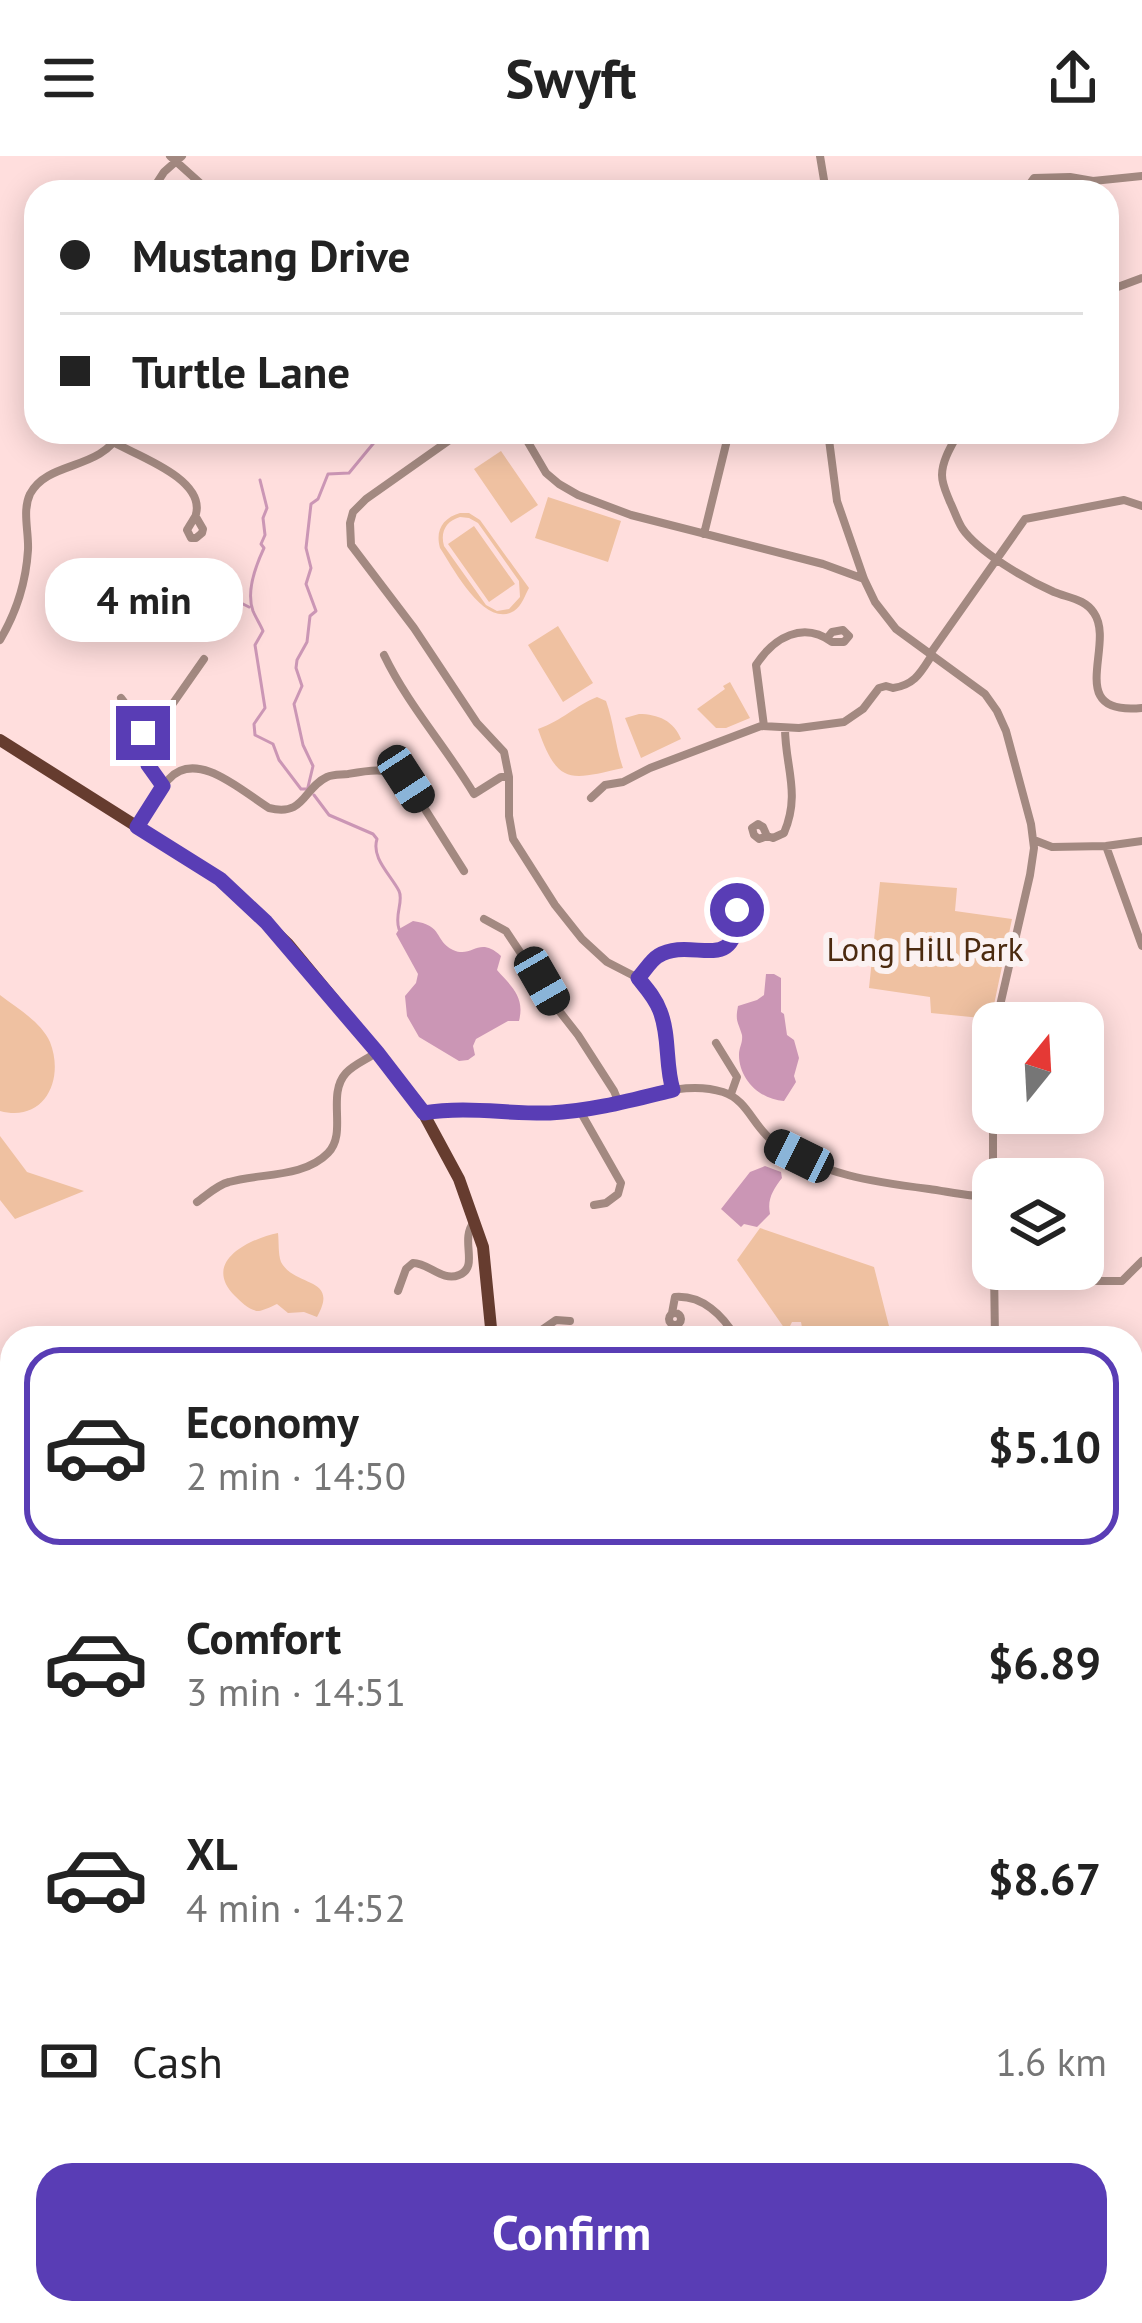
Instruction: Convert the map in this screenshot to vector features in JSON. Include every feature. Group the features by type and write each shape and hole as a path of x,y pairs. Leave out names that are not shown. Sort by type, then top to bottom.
{"main road":[{"path":"0,740 220,879 287,944 424,1113 475,1221 483,1247 491,1326"}],"street":[{"path":"176,158 198,180"},
{"path":"1103,180 1142,176"},
{"path":"1033,180 1082,180"},
{"path":"0,640 15,613 23,582 31,493 48,478 96,458 114,444"},
{"path":"117,444 183,480 196,499 196,517"},
{"path":"443,444 366,499 353,512 349,536 360,559 414,628 477,723 504,752 513,839 533,872 582,939 608,962 638,978 654,998 662,1015 673,1090"},
{"path":"529,444 554,481 621,512 823,563 864,579"},
{"path":"704,534 726,444"},
{"path":"829,444 835,493 864,579 888,621 978,688 998,711 1006,731 1034,840 1001,1002"},
{"path":"953,444 942,482 963,530 997,559 1052,591 1088,605 1101,632 1095,679 1101,696 1118,709 1142,708"},
{"path":"591,798 605,785 764,726 844,722 875,695 916,679 1025,520 1124,500 1142,506"},
{"path":"764,726 756,665 764,652 794,632 828,637"},
{"path":"384,655 474,794 509,777"},
{"path":"143,733 155,729 204,659"},
{"path":"121,698 135,716 148,765 163,786"},
{"path":"767,836 784,833 794,793 785,728"},
{"path":"137,827 172,774 194,768 206,770 281,812 303,802 322,781 375,769 392,771 406,779 464,871"},
{"path":"1034,840 1052,847 1142,841"},
{"path":"1033,855 1052,847"},
{"path":"1106,847 1142,946"},
{"path":"638,978 658,956 715,951 730,944 737,932 737,910"},
{"path":"484,919 506,931 619,1103"},
{"path":"716,1043 737,1077 730,1095"},
{"path":"197,1202 227,1182 293,1170 333,1150 338,1086 345,1073 377,1052"},
{"path":"424,1113 452,1108 580,1111 673,1090 705,1088 742,1102 776,1144 850,1178 972,1197"},
{"path":"580,1111 621,1184 619,1194 594,1204"},
{"path":"398,1291 412,1263 444,1276 466,1270 466,1233 475,1221"},
{"path":"1104,1281 1121,1281 1142,1262"},
{"path":"994,1290 995,1326"},
{"path":"675,1326 681,1317 673,1313 675,1297 685,1296 721,1315 728,1326"},
{"path":"547,1326 556,1320 570,1321"}],"green space":[{"path":"501,451 538,505 511,523 474,469"},
{"path":"548,497 621,521 608,562 535,538"},
{"path":"469,513 480,520 529,588 514,611 492,612 453,569 440,548 439,536 454,515","holes":["469,518 478,523 519,581 520,597 509,609 497,611 486,605 444,546 448,524"]},
{"path":"474,526 515,584 489,602 448,544"},
{"path":"558,626 593,683 563,702 528,645"},
{"path":"730,682 750,718 716,728 697,709"},
{"path":"597,697 606,701 623,768 568,774 552,761 538,729"},
{"path":"639,714 664,720 681,739 641,758 625,718"},
{"name":"Long Hill Park","path":"880,882 957,888 955,911 1012,919 995,1002 972,1002 972,1017 931,1013 930,997 869,988"},
{"path":"0,995 41,1028 54,1056 47,1095 28,1111 0,1111"},
{"path":"0,1136 27,1172 84,1191 15,1219 0,1200"},
{"path":"760,1228 874,1267 889,1326 792,1322 783,1326 737,1260"},
{"path":"278,1233 281,1262 323,1295 317,1317 288,1313 277,1304 252,1310 226,1284 223,1273 233,1254"}],"shaded area":[{"path":"413,921 430,926 453,950 493,950 501,956 497,970 519,999 519,1021 508,1021 476,1039 475,1055 468,1060 459,1061 419,1037 407,1016 405,996 418,974 396,934"},
{"path":"766,974 781,978 781,1012 799,1058 796,1082 784,1101 753,1087 740,1064 738,1006 764,995"},
{"path":"765,1166 781,1172 782,1178 769,1204 770,1214 757,1227 741,1227 721,1209 750,1172"}],"waterway":[{"path":"308,787 313,766 294,704 302,686 297,660 307,642 310,616 316,611 306,584 311,568 306,548 311,504 318,499 328,474 349,473 373,444"},
{"path":"260,480 267,508 264,548 251,596 263,631 255,645 265,708 254,724 255,735 273,744 301,789 308,789"},
{"path":"107,594 141,576 170,572 179,573 183,585 208,585 235,593 235,600 249,607"},
{"path":"314,795 329,815 377,839 379,859 400,895 399,929"}],"route":[{"path":"143,733 148,765 163,786 137,827 220,879 266,922 424,1113 452,1108 587,1111 673,1090 662,1015 638,978 658,956 715,951 730,944 737,932 737,910"}]}
